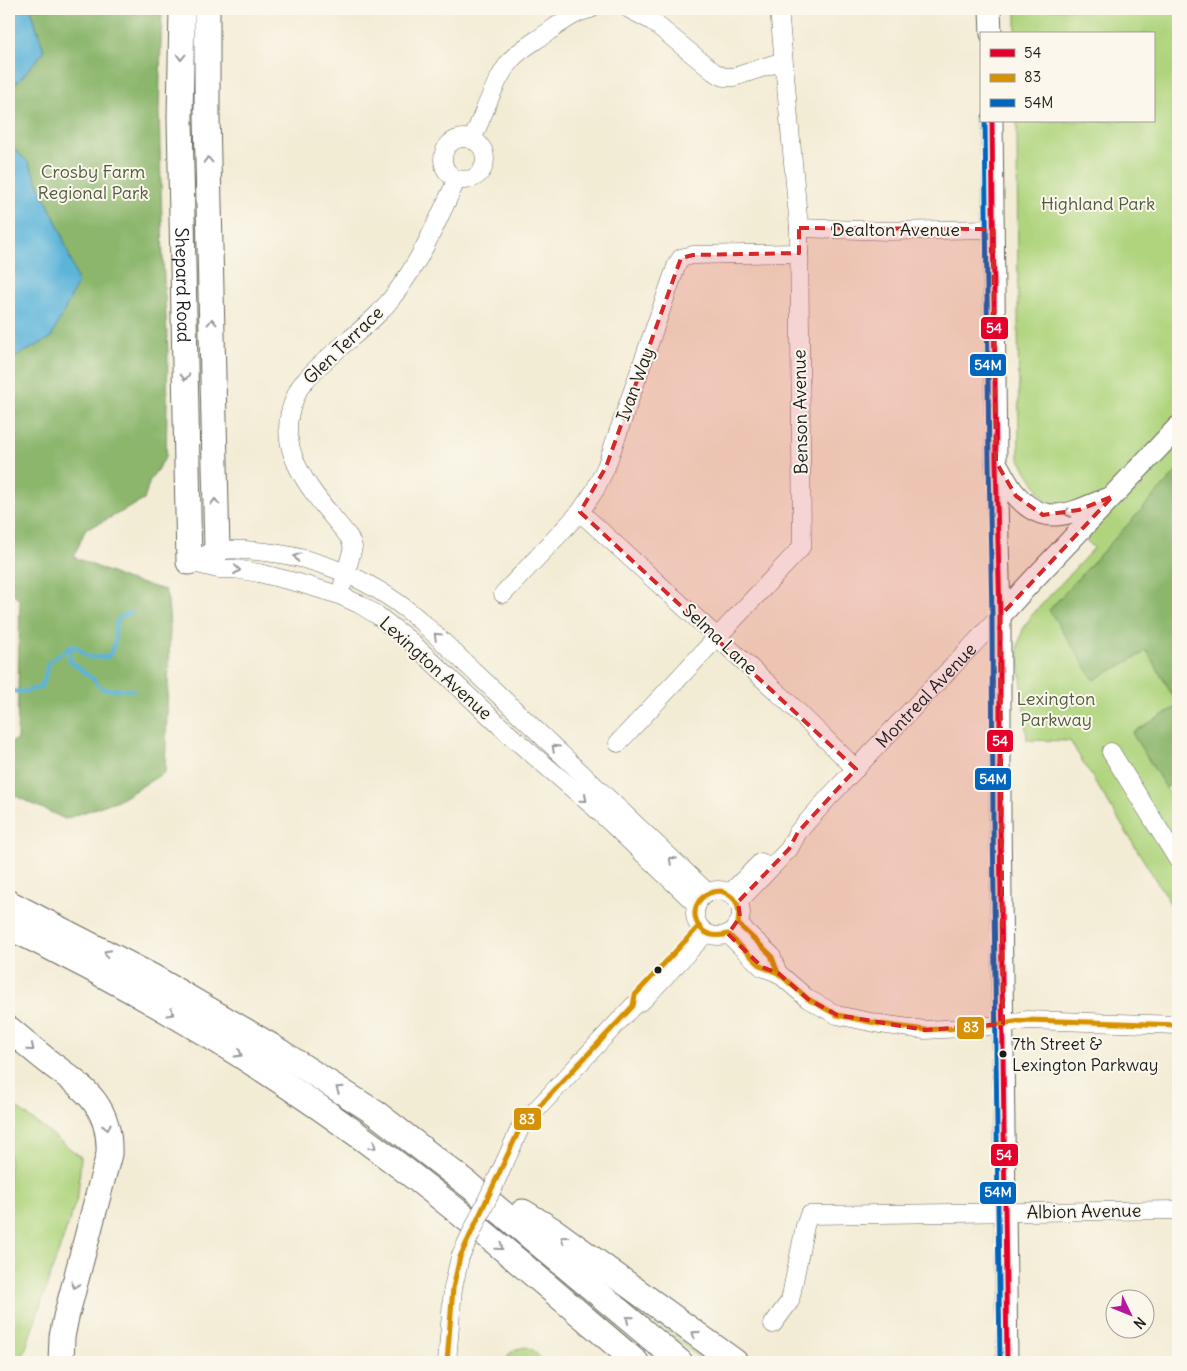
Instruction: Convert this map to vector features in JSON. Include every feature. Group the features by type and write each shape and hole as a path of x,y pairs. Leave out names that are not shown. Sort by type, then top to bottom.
{"highway":[{"name":"Shepard Road","path":"182,9 180,127 189,562"},
{"name":"Shepard Road","path":"207,9 217,551"},
{"path":"9,903 200,1017 272,1046 377,1114 504,1214 680,1362"},
{"path":"9,927 51,947 148,987"},
{"path":"200,1017 260,1066 393,1160 447,1202 636,1362"},
{"path":"9,1029 43,1058 82,1086 100,1109 109,1135 109,1154 66,1317 62,1337 61,1362"},
{"path":"407,1137 554,1231 735,1362"},
{"path":"562,1300 615,1362"}],"main road":[{"path":"990,9 990,32"},
{"path":"992,122 996,462 1000,616 1007,1362"},
{"name":"Montreal Avenue","path":"1000,616 1178,427"},
{"path":"996,462 1016,496 1028,507 1043,515 1052,516 1079,510 1113,496"}],"street":[{"path":"472,140 498,80 518,52 574,15 591,9"},
{"path":"630,9 652,21 714,72 724,77 744,75 783,61"},
{"name":"Benson Avenue","path":"618,743 802,546 799,228 779,9"},
{"path":"463,138 472,140 482,149 485,156 483,169 468,180 457,179 450,176 446,171 443,164 444,151 456,140 463,138"},
{"name":"Glen Terrace","path":"339,595 353,547 348,537 296,466 289,445 287,430 289,410 301,384 379,312 393,296 423,250 457,179"},
{"name":"Dealton Avenue","path":"799,228 888,231 993,229"},
{"name":"Ivan Way","path":"503,594 580,512 595,490 606,467 677,264 681,258 692,255 799,253"},
{"name":"Selma Lane","path":"580,512 786,700 856,768"},
{"name":"Lexington Avenue","path":"189,562 217,551 235,550 287,555 314,562 346,574 407,608 702,899"},
{"name":"Lexington Avenue","path":"189,562 218,569 235,569 259,573 339,595 377,615 409,640 512,737 702,899"},
{"name":"Montreal Avenue","path":"733,898 779,843 798,832 1000,616"},
{"path":"1110,752 1178,860"},
{"path":"718,891 733,898 740,909 733,929 720,936 703,930 695,916 702,899 718,891"},
{"path":"733,929 771,955 778,973 808,999 837,1015 880,1024 925,1030 981,1028 1028,1020 1178,1025"},
{"path":"447,1362 453,1288 460,1257 521,1126 633,1006 643,1000 703,930"},
{"name":"Albion Avenue","path":"773,1324 790,1301 805,1226 809,1215 1178,1210"}],"highlighted area":[{"path":"799,228 993,229 996,462 1016,496 1043,515 1079,510 1113,496 1000,616 1003,1024 925,1030 837,1015 808,999 778,973 762,967 728,934 740,917 738,902 789,849 798,832 856,769 580,512 606,467 681,258 693,255 799,253"}],"green space":[{"name":"Crosby Farm Regional Park","path":"31,9 162,9 159,111 163,260 168,352 166,457 150,480 144,500 98,524 86,528 74,557 125,579 165,590 168,601 170,628 165,772 121,799 65,819 9,793 9,744 17,739 20,601 9,590 9,360 51,338 61,232 28,162 9,144 9,92 44,51"},
{"name":"Highland Park","path":"1016,9 1178,9 1178,781 1166,788 1178,807 1178,916 1070,741 1027,740 1018,646 1023,629 1032,615 1094,548 1042,496 1019,458 1017,122 1154,122 1154,32 1016,32"},
{"path":"1178,470 1178,705 1147,651 1094,680 1049,610"},
{"path":"1178,706 1178,781 1166,788 1132,733"},
{"path":"9,1102 81,1157 78,1195 21,1362 9,1362"},
{"path":"617,1288 727,1362 703,1362"},
{"path":"526,1347 533,1350 544,1362 506,1362 509,1354 516,1349"}],"water":[{"path":"9,9 31,9 44,51 9,92"},
{"path":"9,144 28,162 61,232 78,282 51,338 9,360"}],"waterway":[{"path":"9,690 21,692 41,687 48,663 71,646 77,647 88,657 108,657 114,646 117,622 120,617 130,612"},
{"path":"71,646 69,660 102,689 133,690"}],"transit line":[{"name":"54M","path":"985,122 1000,1362"},
{"name":"54","path":"992,122 996,462 1000,616 1000,820 1007,1362"},
{"name":"83","path":"721,891 735,900 739,913 738,924 771,955 778,973 762,967 728,934 715,935 705,932 698,925 695,917 696,908 700,900 709,894 721,891"},
{"name":"83","path":"447,1362 453,1288 460,1257 521,1126 633,1006 635,995 699,926"},
{"name":"83","path":"778,973 808,999 837,1015 880,1024 925,1030 981,1027 1028,1020 1178,1025"}],"place":[{"name":"7th Street & Lexington Parkway","path":"1003,1054"}],"park label":[{"name":"Lexington Parkway","path":"1056,708"}]}
